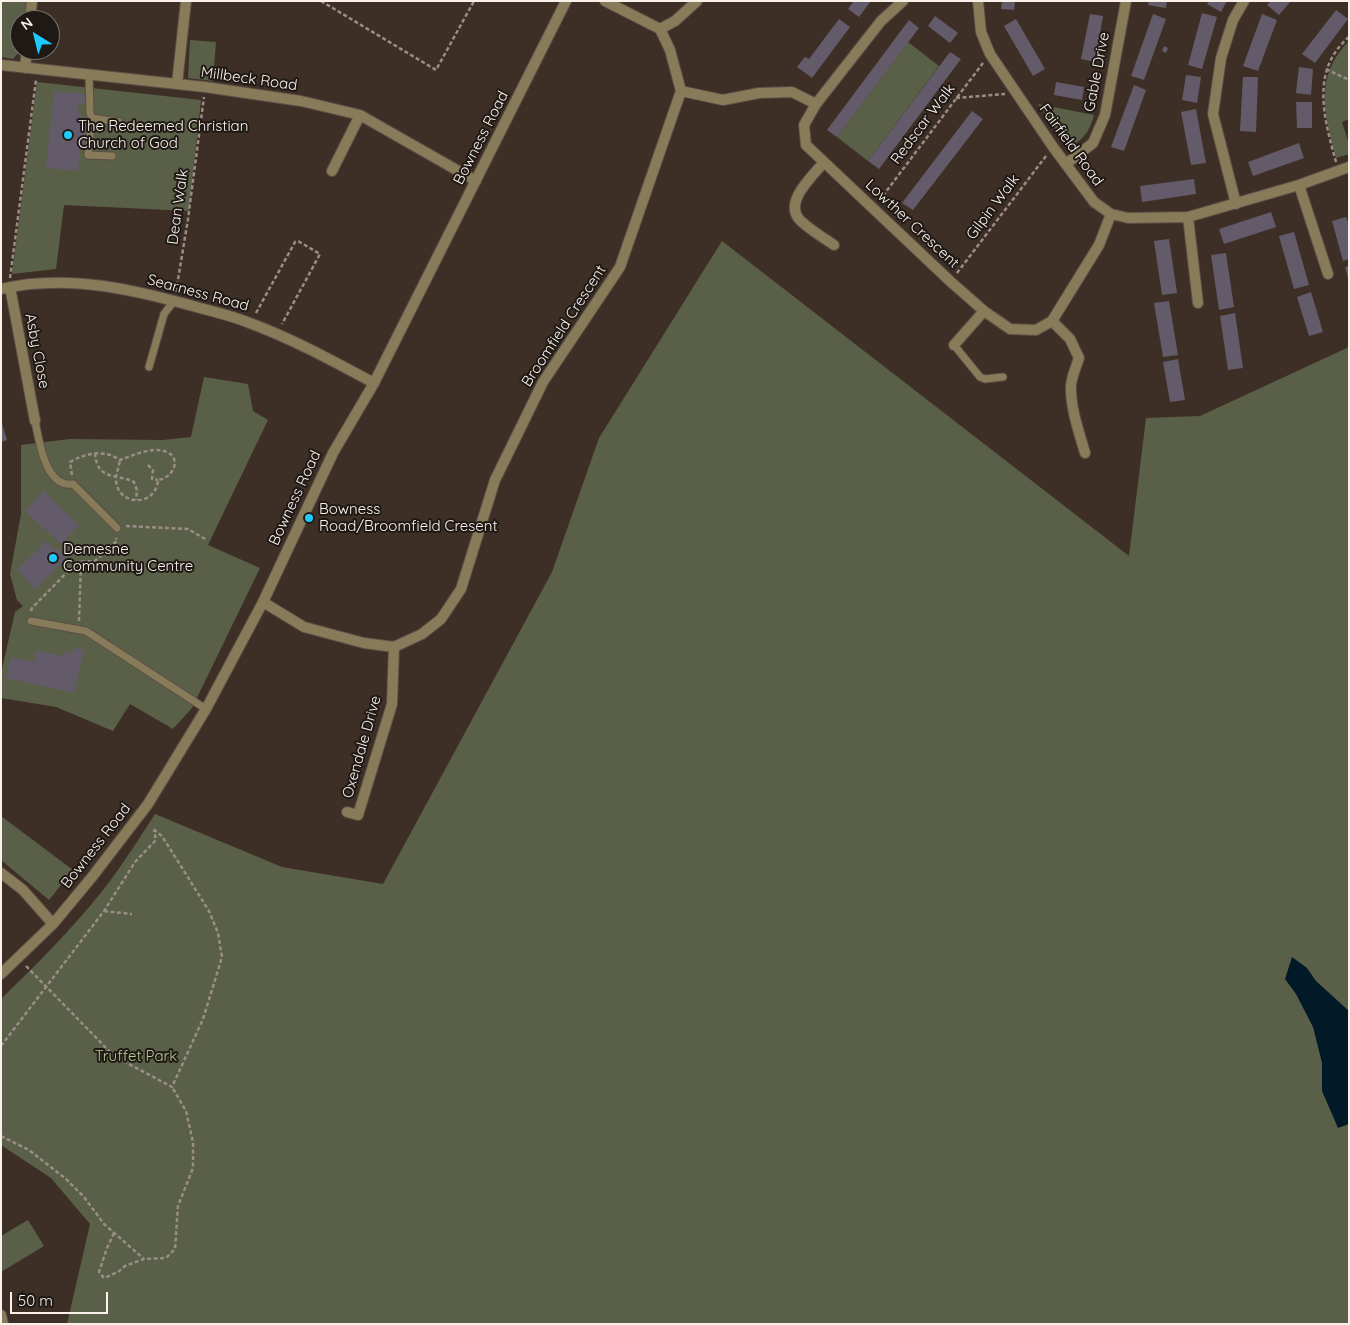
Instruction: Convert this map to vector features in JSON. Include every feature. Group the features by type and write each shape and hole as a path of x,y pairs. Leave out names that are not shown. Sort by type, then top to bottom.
{"street":[{"path":"177,84 186,1"},
{"name":"Bowness Road","path":"1,974 53,924 92,877 148,804 206,709 263,602 333,453 374,382 566,1"},
{"path":"605,1 660,29 670,50 681,91 723,100 759,93 792,92 816,104"},
{"path":"660,29 676,21 697,1"},
{"name":"Lowther Crescent","path":"903,1 881,21 816,104 804,126 806,145 984,311 1010,328 1036,330 1052,321"},
{"name":"Fairfield Road","path":"978,1 981,32 990,54 1052,147 1094,202 1111,214 1128,218 1188,217 1299,185 1349,167"},
{"name":"Gable Drive","path":"1066,164 1093,143 1105,116 1126,1"},
{"path":"1236,204 1213,114 1221,58 1233,20 1244,1"},
{"path":"25,68 26,60"},
{"name":"Millbeck Road","path":"1,65 205,87 301,101 360,115 476,181"},
{"name":"Broomfield Crescent","path":"394,647 422,634 441,619 461,589 495,480 543,382 620,267 681,91"},
{"path":"332,171 360,115"},
{"path":"824,162 795,199 794,210 799,219 834,245"},
{"path":"1299,185 1328,274"},
{"path":"1085,453 1076,423 1071,386 1073,373 1079,358 1070,339 1052,321 1099,245 1111,214"},
{"path":"1188,217 1198,303"},
{"name":"Searness Road","path":"5,288 56,282 126,289 174,300 250,323 277,334 374,382"},
{"name":"Asby Close","path":"5,288 35,420"},
{"path":"954,345 984,311"},
{"path":"263,602 304,627 364,643 394,647"},
{"name":"Oxendale Drive","path":"346,812 358,814 392,704 394,647"},
{"path":"1,873 23,890 53,924"},
{"path":"1,1315 2,1324"}],"lane":[{"path":"89,75 90,113 92,118 88,155 112,156"},
{"path":"92,118 119,122"},
{"path":"149,367 164,314 174,300"},
{"path":"954,345 980,377 985,379 1003,377"},
{"path":"35,420 43,456 56,480 66,485 72,484 117,528"},
{"path":"31,622 86,631 206,709"}],"path":[{"path":"321,1 436,70 474,1"},
{"path":"1338,170 1327,128 1323,84 1326,69 1332,58 1349,37"},
{"name":"Redscar Walk","path":"874,208 990,54"},
{"path":"5,288 37,69"},
{"path":"1326,69 1349,80"},
{"name":"Dean Walk","path":"174,300 188,220 205,87"},
{"path":"956,98 1016,93"},
{"name":"Gilpin Walk","path":"951,282 1052,147"},
{"path":"250,323 298,241 320,254 277,334"},
{"path":"72,484 70,462 81,456 95,453 120,460 147,451 158,450 169,453 173,458 174,467 165,479 158,480 152,479 153,470 148,464"},
{"path":"95,453 100,471 110,477 125,478 134,482 137,490 136,500"},
{"path":"120,460 116,477 117,489 123,496 136,500 145,500 158,486 158,480"},
{"path":"31,622 32,608 77,562 95,561 117,541 114,532 120,524 127,527 188,529 207,540"},
{"path":"78,630 81,562"},
{"path":"1,1046 104,911 134,862 156,840 153,829 162,836 209,911 218,933 222,957 202,1019 172,1087"},
{"path":"104,911 132,914"},
{"path":"18,958 114,1056 172,1087 186,1111 193,1142 193,1168 178,1206 175,1249 166,1258 144,1260 125,1266 118,1272 104,1278 100,1272 107,1248 114,1233"},
{"path":"1,1136 28,1150 66,1179 84,1197 104,1224 144,1260"}],"green space":[{"path":"1,1 27,1 26,10 10,10 10,58 1,57"},
{"path":"190,40 216,42 213,81 188,78"},
{"path":"1349,41 1349,119 1342,122 1349,144 1349,154 1336,158 1326,111 1326,82 1338,54"},
{"path":"908,42 939,66 868,161 837,137"},
{"path":"37,82 201,100 189,211 64,205 56,269 12,274"},
{"path":"1038,104 1094,115 1084,136 1073,145 1066,144"},
{"name":"Truffet Park","path":"722,241 1129,556 1146,418 1200,416 1349,347 1349,1324 67,1324 90,1224 51,1178 1,1145 1,999 79,919 117,872 155,814 282,867 383,884 552,572 599,438"},
{"path":"204,377 248,384 253,411 268,420 208,545 260,568 192,708 173,729 130,704 113,731 56,707 1,698 1,673 15,612 23,606 17,600 10,574 21,514 21,445 70,439 163,440 191,437"},
{"path":"1,816 73,870 49,900 1,860"},
{"path":"28,1220 44,1246 1,1272 1,1236"}],"water":[{"path":"1292,957 1307,968 1316,981 1349,1011 1349,1124 1338,1128 1322,1091 1322,1063 1313,1027 1296,994 1285,979"}],"building":[{"path":"854,1 871,1 859,17 848,9"},
{"path":"1002,1 1015,1 1014,10 1001,9"},
{"path":"1149,1 1167,1 1166,8 1148,5"},
{"path":"1209,1 1227,1 1221,12 1207,4"},
{"path":"1271,1 1291,1 1279,15 1267,5"},
{"path":"1336,10 1348,19 1315,63 1302,54"},
{"path":"1202,13 1217,17 1202,69 1188,65"},
{"path":"1090,14 1103,16 1095,62 1081,59"},
{"path":"1153,14 1166,19 1144,80 1131,76"},
{"path":"1262,14 1277,20 1258,71 1243,66"},
{"path":"935,16 958,33 950,43 928,26"},
{"path":"839,19 850,27 812,78 797,67 805,57 809,59"},
{"path":"1016,19 1045,69 1033,76 1004,26"},
{"path":"909,20 919,28 837,137 827,130"},
{"path":"1164,46 1168,48 1166,53 1162,51"},
{"path":"950,52 961,59 879,169 868,161"},
{"path":"1299,67 1313,69 1311,95 1296,93"},
{"path":"1186,75 1201,77 1197,103 1182,100"},
{"path":"1243,77 1258,77 1256,132 1240,131"},
{"path":"1056,82 1084,87 1082,100 1054,95"},
{"path":"1134,85 1146,90 1124,151 1111,147"},
{"name":"The Redeemed Christian Church of God","path":"54,91 86,94 85,104 78,103 77,113 81,114 80,122 88,123 86,147 80,149 78,171 46,168"},
{"path":"1296,102 1312,102 1312,128 1297,128"},
{"path":"1196,109 1206,163 1191,165 1181,112"},
{"path":"972,111 983,119 913,210 902,203"},
{"path":"1299,143 1304,158 1253,176 1248,162"},
{"path":"1194,179 1196,194 1142,202 1140,186"},
{"path":"1271,212 1276,227 1224,244 1219,229"},
{"path":"1346,217 1349,225 1349,259 1343,261 1332,221"},
{"path":"1294,232 1309,285 1294,289 1279,236"},
{"path":"1169,239 1177,293 1162,295 1154,241"},
{"path":"1226,253 1234,307 1219,310 1211,255"},
{"path":"1349,266 1349,278 1348,278 1345,267"},
{"path":"1311,292 1323,332 1309,336 1297,297"},
{"path":"1169,301 1178,355 1163,357 1154,303"},
{"path":"1235,313 1243,368 1228,370 1220,316"},
{"path":"1178,359 1185,400 1170,402 1163,362"},
{"path":"1,420 7,440 1,442"},
{"path":"44,491 79,525 61,544 25,511"},
{"path":"47,541 55,550 57,548 67,558 35,589 17,570"},
{"path":"74,648 84,650 74,693 6,678 11,657 34,662 37,650 63,656 64,652 72,654"}],"place":[{"name":"The Redeemed Christian Church of God","path":"68,135"},
{"name":"Bowness Road/Broomfield Cresent","path":"309,518"},
{"name":"Demesne Community Centre","path":"53,558"}]}
